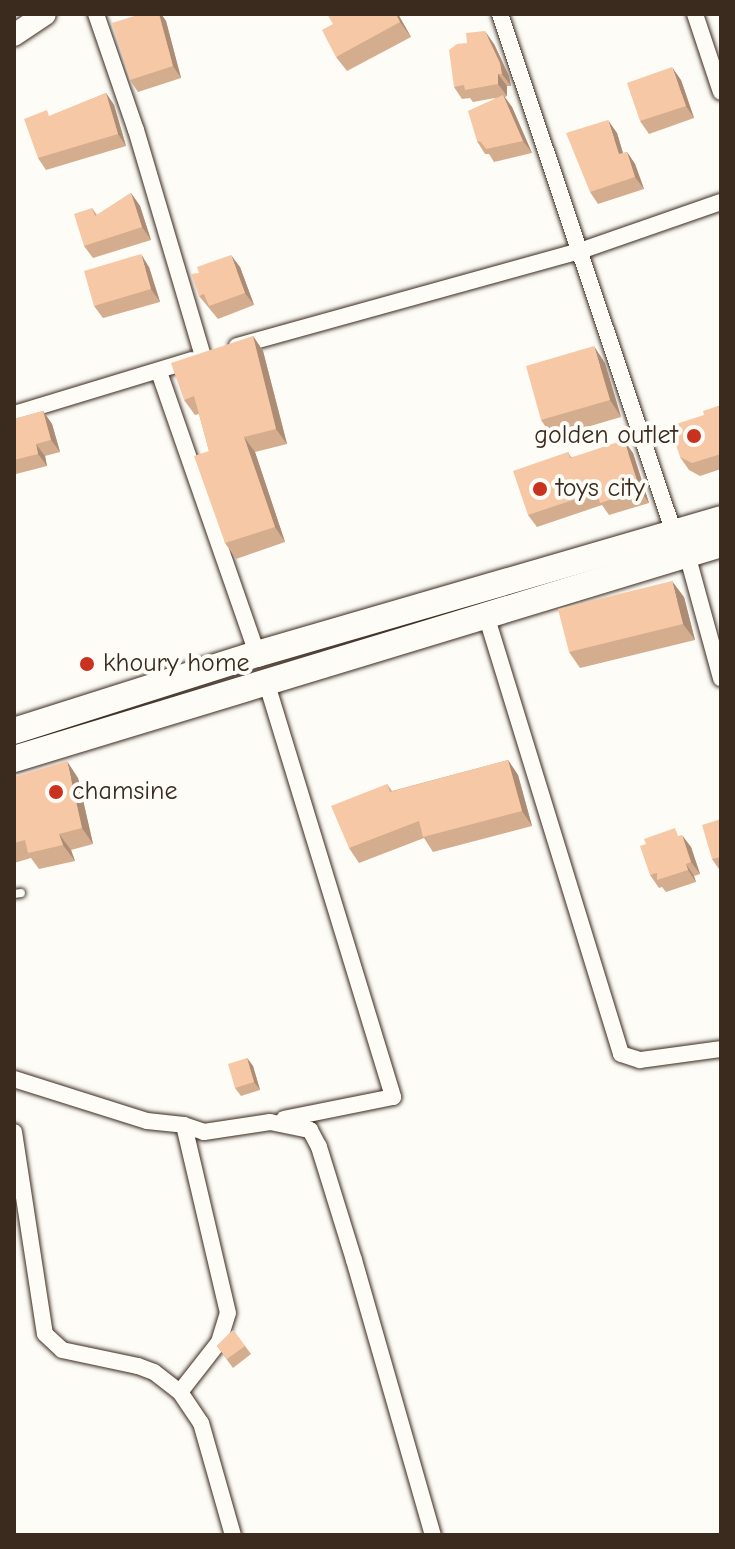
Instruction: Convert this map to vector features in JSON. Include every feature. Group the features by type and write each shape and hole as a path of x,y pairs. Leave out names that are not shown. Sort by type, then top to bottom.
{"highway":[{"path":"14,759 486,615 681,544 721,519"},
{"path":"14,731 257,654 681,544 721,544"}],"main road":[{"path":"14,35 45,14"}],"street":[{"path":"96,14 136,130 203,356"},
{"path":"500,14 681,544 721,678"},
{"path":"695,14 721,92"},
{"path":"14,414 203,356 580,251 721,202"},
{"path":"159,372 257,654"},
{"path":"486,615 621,1054 640,1060 721,1049"},
{"path":"14,1079 147,1121 218,1133 393,1097 266,681"},
{"path":"270,1122 303,1126 319,1147 433,1535"},
{"path":"180,1392 219,1342 228,1313 184,1125"},
{"path":"14,1132 45,1334 62,1350 154,1372 180,1392 201,1423 233,1535"}],"building":[{"path":"141,14 159,14 173,66 130,80 112,23"},
{"path":"327,14 396,14 400,22 336,57 322,30 333,24"},
{"path":"485,31 500,63 502,74 498,74 498,84 465,90 464,85 454,87 449,50 457,44 467,43 466,33"},
{"path":"672,67 686,106 640,121 627,83"},
{"path":"106,93 118,134 38,158 24,119 47,110 49,116"},
{"path":"503,95 523,141 486,149 477,141 468,111"},
{"path":"608,120 619,154 627,152 635,177 590,192 566,133"},
{"path":"131,193 142,227 84,246 74,214 92,208 95,216"},
{"path":"141,254 151,289 94,306 84,271"},
{"path":"231,255 245,293 209,306 204,294 199,296 191,274 199,273 197,267"},
{"path":"253,336 276,429 244,437 275,527 225,543 194,456 209,451 194,396 184,400 171,363"},
{"path":"594,346 610,400 541,420 526,366"},
{"path":"718,406 721,412 721,454 692,463 680,457 670,426 704,415 703,411"},
{"path":"43,411 51,440 36,444 38,454 14,460 14,419"},
{"path":"624,440 640,490 600,503 597,492 528,515 513,471 568,452 570,458"},
{"path":"672,581 683,624 569,652 558,609"},
{"path":"508,760 522,811 423,837 419,821 349,848 331,806 387,784 390,792"},
{"path":"67,761 82,828 59,834 63,845 28,853 25,840 14,843 14,777"},
{"path":"721,819 721,857 712,859 702,825"},
{"path":"675,828 678,836 682,835 691,862 686,864 688,870 657,880 657,873 650,875 640,846 646,844 644,839"},
{"path":"247,1058 254,1082 235,1088 228,1064"},
{"path":"233,1330 245,1346 227,1359 217,1346"}],"place":[{"name":"golden outlet","path":"694,436"},
{"name":"toys city","path":"540,489"},
{"name":"khoury home","path":"87,664"},
{"name":"chamsine","path":"56,792"}]}
